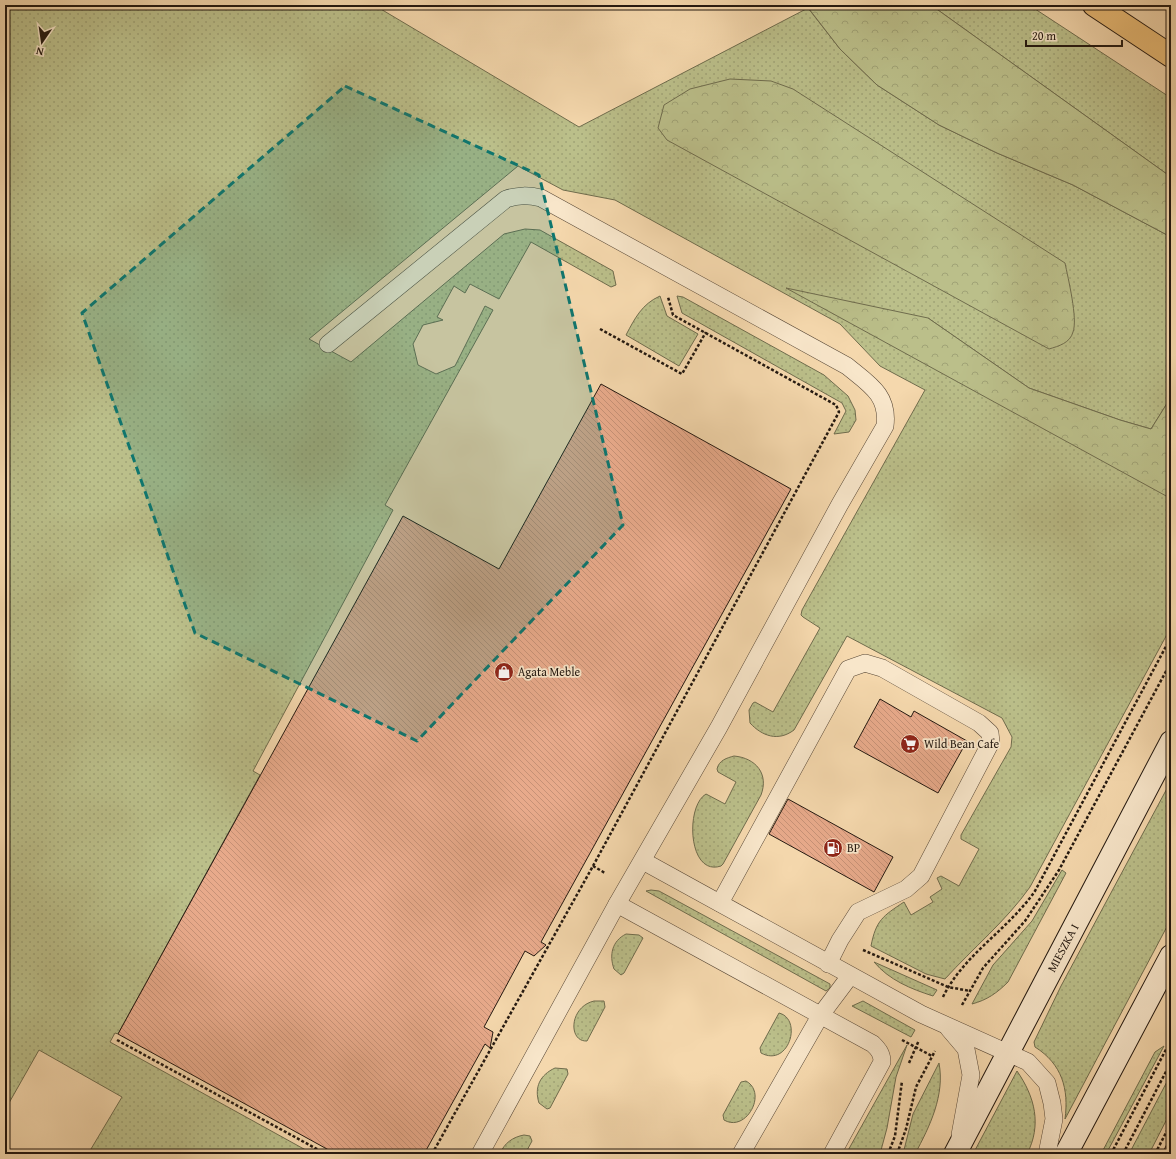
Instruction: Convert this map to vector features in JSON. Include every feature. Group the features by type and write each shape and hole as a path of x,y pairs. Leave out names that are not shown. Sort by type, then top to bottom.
{"main road":[{"path":"1094,5 1171,56"}],"street":[{"name":"MIESZKA I","path":"956,1152 1171,742"},
{"path":"1066,1154 1171,956"}],"lane":[{"path":"328,344 506,199 518,195 528,195 541,198 847,366 877,390 887,413 885,426 643,861 617,904 480,1154"},
{"path":"720,903 848,669 865,664 874,666 979,723 990,733 991,742 921,876 906,889 858,912 840,940 828,964"},
{"path":"643,861 850,976 948,1027 1028,1062 1047,1083 1054,1119 1047,1154"},
{"path":"617,904 873,1044 882,1055 880,1066 832,1154"},
{"path":"741,1154 820,1016 850,976"},
{"path":"948,1027 966,1049 971,1075 956,1152"}],"path":[{"path":"432,1154 593,866 839,412 836,404 673,315 666,292"},
{"path":"600,329 682,374 706,332"},
{"path":"908,1066 948,987 970,959 1024,906 1035,891 1171,637"},
{"path":"898,1154 906,1129 916,1087 948,1027 983,968 1025,921 1059,870 1171,662"},
{"path":"840,940 948,987 970,991"},
{"path":"117,1040 326,1154"},
{"path":"1111,1154 1171,1040"},
{"path":"1123,1154 1171,1062"},
{"path":"888,1154 895,1136 902,1080"},
{"path":"1155,1154 1171,1123"}],"highlighted area":[{"path":"345,86 539,175 623,525 417,741 195,633 82,313"}],"green space":[{"path":"5,5 374,5 579,127 808,8 840,49 877,85 939,125 997,153 1073,185 1169,236 1171,238 1171,397 1151,429 1120,420 1029,388 928,318 1168,496 1171,491 1171,627 1030,887 1011,911 945,979 926,974 871,946 878,924 891,911 904,902 911,915 933,902 930,897 942,889 937,878 941,876 959,886 979,849 961,839 961,835 1011,747 1012,737 1002,718 847,636 794,730 782,736 770,736 755,728 750,723 749,710 755,702 773,712 820,628 801,615 802,610 925,390 880,366 840,324 615,200 563,190 518,166 309,339 351,362 504,234 525,229 540,230 613,271 616,285 611,287 531,242 499,299 470,284 465,293 454,286 437,317 443,320 423,325 413,344 418,365 436,374 455,366 485,306 493,310 385,505 393,510 253,771 260,775 118,1034 115,1033 110,1042 313,1154 88,1154 122,1097 39,1050 5,1110"},
{"path":"806,5 931,5 1171,177 1171,238 1073,185 997,153 939,125 877,85 840,49"},
{"path":"931,5 1029,5 1171,98 1171,177"},
{"path":"730,79 771,81 793,89 1065,263 1072,298 1074,318 1072,336 1060,345 1049,349 667,140 658,128 664,105 690,89"},
{"path":"786,288 928,318 1029,388 1120,420 1151,429 1171,397 1171,491 1168,497"},
{"path":"660,296 667,316 698,334 679,366 626,335 636,317 644,307"},
{"path":"677,296 683,297 824,375 848,396 855,410 856,420 849,432 834,434 846,411 842,403 682,313"},
{"path":"734,756 749,760 759,768 762,774 763,787 761,795 723,864 721,866 710,867 702,861 696,851 693,839 695,812 699,801 706,794 725,804 736,782 718,772 717,769 721,761"},
{"path":"1171,781 1171,919 1065,1119 1066,1097 1062,1078 1052,1061 1035,1047 1034,1042 1061,986"},
{"path":"1062,870 1066,873 1008,982 992,996 972,1004 993,965 1032,921"},
{"path":"646,891 659,891 830,984 830,988 826,991"},
{"path":"626,934 639,935 643,938 624,973 621,975 614,969 612,954 615,944"},
{"path":"874,962 937,990 933,996 909,987 886,974"},
{"path":"594,1001 604,1001 605,1007 587,1041 581,1040 574,1030 576,1017 586,1004"},
{"path":"863,1001 915,1030 911,1037 852,1006"},
{"path":"779,1013 786,1017 790,1024 790,1041 785,1049 779,1054 771,1056 761,1053 760,1048"},
{"path":"907,1045 896,1077 887,1128 880,1154 846,1154"},
{"path":"1164,1046 1106,1154 1101,1154 1155,1052"},
{"path":"939,1063 940,1087 931,1121 915,1154 903,1154 913,1114"},
{"path":"555,1068 567,1069 568,1074 550,1108 547,1109 539,1103 537,1092 540,1082 545,1074"},
{"path":"1017,1071 1028,1091 1034,1111 1034,1132 1032,1143 1027,1154 973,1154"},
{"path":"1171,1074 1171,1111 1149,1154 1129,1154"},
{"path":"746,1081 752,1087 755,1094 755,1102 752,1110 740,1121 732,1123 724,1120 723,1115 741,1082"},
{"path":"524,1135 530,1136 532,1141 525,1154 500,1154 509,1141"}],"building":[{"name":"Agata Meble","path":"601,384 791,489 541,942 546,945 534,956 525,951 484,1027 493,1032 490,1048 485,1044 424,1154 336,1154 118,1034 403,516 499,569"},
{"name":"Wild Bean Cafe","path":"880,699 911,717 914,711 967,741 938,793 854,747"},
{"path":"788,799 893,857 874,892 769,834"},
{"path":"1169,1140 1171,1141 1171,1154 1162,1154"}],"place":[{"name":"Agata Meble","path":"504,672"},
{"name":"Wild Bean Cafe","path":"910,744"},
{"name":"BP","path":"833,848"}]}
